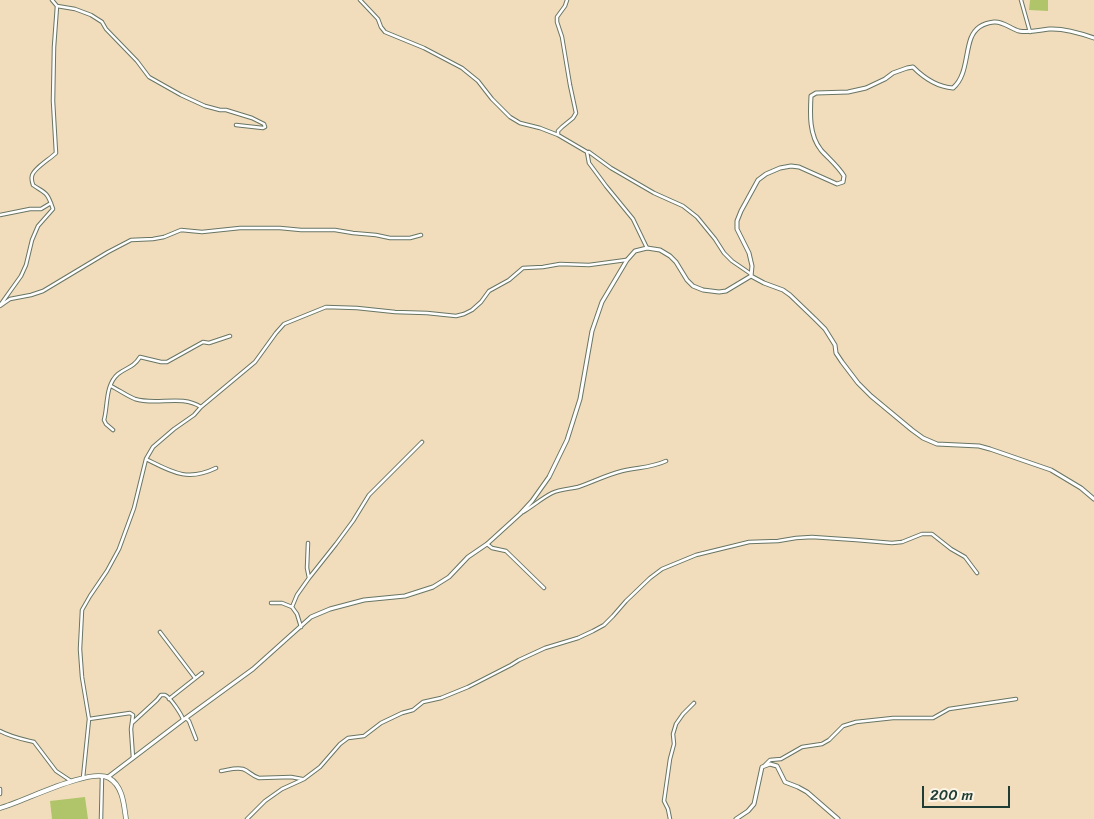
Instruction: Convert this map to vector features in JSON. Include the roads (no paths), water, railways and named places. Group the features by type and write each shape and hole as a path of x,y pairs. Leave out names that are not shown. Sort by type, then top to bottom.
{"main road":[{"path":"0,808 83,778 102,776 114,781 120,790 126,819"}],"street":[{"path":"52,0 57,6 91,15 102,22 106,29 137,61 149,77 205,106 252,118 266,127 236,125"},
{"path":"360,0 378,19 385,32 424,48 462,68 478,80 492,99 510,117 520,123 558,135 654,193 683,206 697,217 728,257 764,283 783,290 815,318 825,329 835,345 836,352 842,362 858,383 871,396 923,438 937,444 979,446 1051,470 1081,488 1094,499"},
{"path":"558,135 558,131 576,113 562,37 557,22 557,17 567,0"},
{"path":"1021,0 1030,32"},
{"path":"0,306 22,276 38,226 53,209 49,196 43,190 32,185 31,178 37,169 56,153 53,101 57,6"},
{"path":"751,275 752,266 749,253 737,229 737,221 758,180 780,168 791,166 799,167 837,184 843,182 844,176 839,168 814,139 810,114 811,96 816,93 848,92 866,88 893,73 913,67 924,78 947,88 953,88 957,84 962,72 971,38 976,29 984,24 997,21 1019,31 1030,32 1051,29 1078,33 1094,38"},
{"path":"587,152 590,163 633,219 647,248"},
{"path":"0,214 41,209 51,203"},
{"path":"0,306 10,299 43,291 131,240 164,237 181,230 202,232 240,228 280,228 335,230 390,238 410,238 421,235"},
{"path":"108,777 252,670 311,617 330,609 364,600 405,596 433,588 449,577 468,557 487,544 520,514 532,501 549,476 566,440 580,398 592,331 602,302 627,260 635,252 647,248 660,250 676,262 693,286 703,290 726,291 751,275"},
{"path":"83,778 89,720 82,677 80,649 82,610 119,549 134,508 146,459 153,448 255,362 284,324 326,307 456,316 472,310 489,291 509,280 523,268 560,264 589,265 627,260"},
{"path":"113,430 104,420 108,391 117,375 135,365 140,357 167,362 203,342 209,343 230,336"},
{"path":"111,386 136,399 152,401 184,400 194,402 201,407"},
{"path":"292,607 309,578 353,521 369,495 422,442"},
{"path":"146,459 184,475 202,474 216,468"},
{"path":"520,514 558,490 580,486 622,471 656,466 666,461"},
{"path":"247,819 265,801 304,779 320,767 340,744 348,738 364,736 381,723 413,710 423,702 441,698 468,687 511,666 519,660 593,631 604,625 626,601 662,569 696,555 749,542 812,537 892,544 922,534 932,534 965,557 977,573"},
{"path":"308,543 307,568 309,578"},
{"path":"487,544 492,548 506,551 544,588"},
{"path":"271,603 282,603 292,607 297,614 301,626"},
{"path":"160,632 195,678"},
{"path":"169,699 202,673"},
{"path":"131,724 161,695 166,696 184,719 189,722 196,739"},
{"path":"736,819 748,811 754,804 762,767 770,760 781,759 802,747 822,744 829,740 843,726 856,722 893,718 933,718 949,709 1016,699"},
{"path":"670,819 668,808 664,801 674,744 673,734 676,724 694,703"},
{"path":"89,720 130,713 133,715 131,724 133,759"},
{"path":"0,731 17,739 34,742 56,772 71,782"},
{"path":"762,767 770,764 777,766 785,782 798,786 807,792 838,819"},
{"path":"221,771 242,769 259,778 291,777 304,779"},
{"path":"101,819 102,776"},
{"path":"0,789 0,794"}]}
